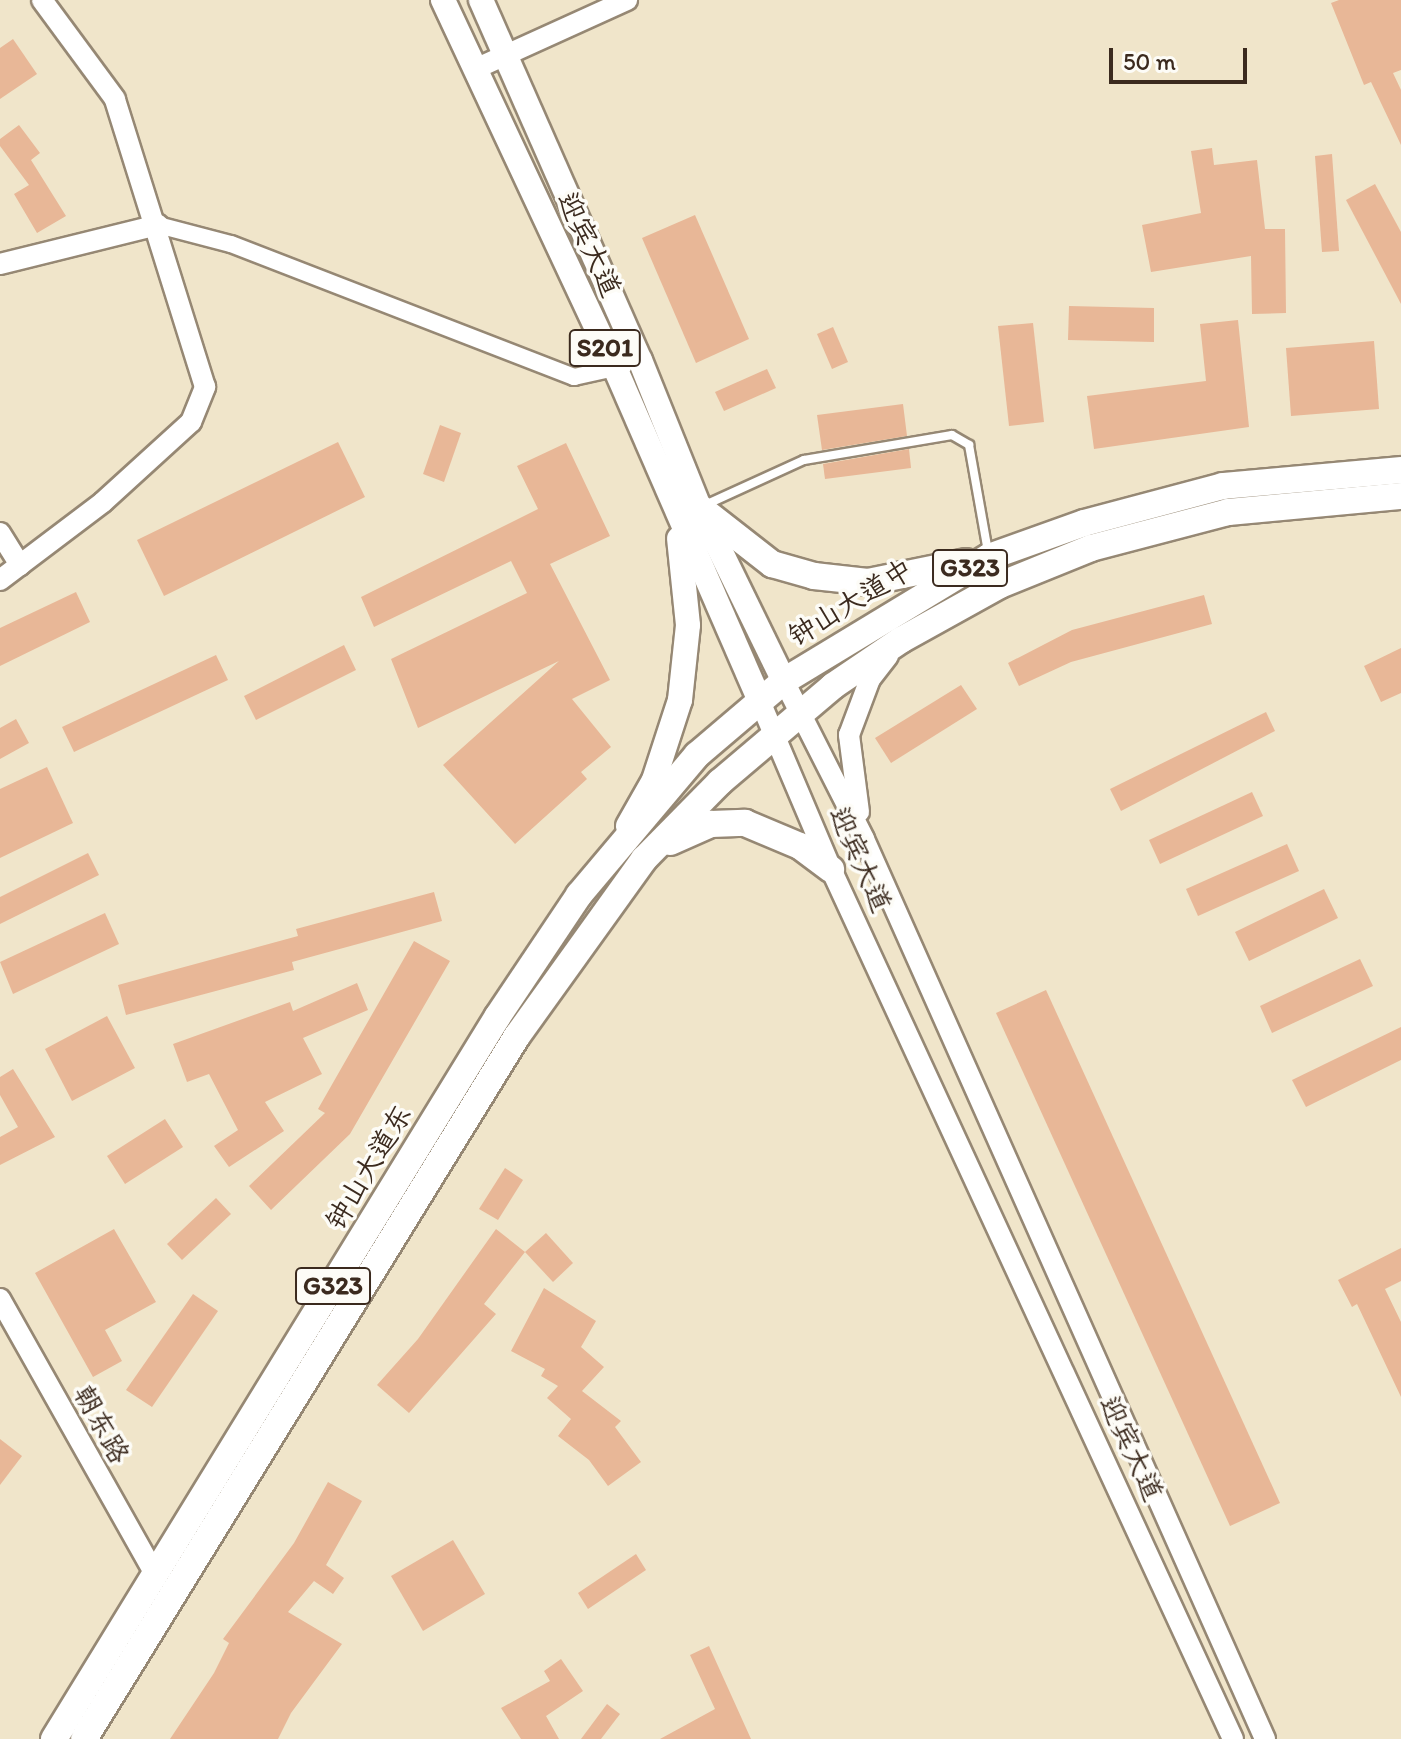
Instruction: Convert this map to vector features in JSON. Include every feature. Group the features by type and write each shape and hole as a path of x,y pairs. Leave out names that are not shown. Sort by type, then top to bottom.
{"highway":[{"name":"钟山大道中","path":"620,840 697,755 759,699 989,557 1084,523 1223,486 1401,470"},
{"name":"钟山大道中","path":"644,859 773,732 901,640 1000,585 1091,548 1228,512 1401,496"},
{"path":"688,512 772,564 814,576 868,582 989,557"},
{"path":"644,859 697,829 745,823 800,846 831,869"},
{"name":"钟山大道东","path":"54,1739 498,1016 620,840"},
{"name":"钟山大道东","path":"84,1739 517,1036 644,859"}],"main road":[{"name":"迎宾大道","path":"443,0 616,370 688,512 784,681"},
{"name":"迎宾大道","path":"481,0 640,360 688,512 759,699"},
{"path":"620,840 654,780 680,700 688,625 688,512"}],"street":[{"path":"0,580 103,502 191,422 205,387 158,225 115,99 42,0"},
{"path":"475,69 505,52 627,0"},
{"path":"0,264 158,225 231,244 574,377 616,370 640,360"},
{"path":"0,533 20,565"},
{"path":"864,839 849,735 870,679 901,640"},
{"name":"迎宾大道","path":"784,681 864,839 1265,1739"},
{"name":"迎宾大道","path":"759,699 831,869 1233,1739"},
{"name":"朝东路","path":"0,1299 156,1576"}],"lane":[{"path":"688,512 804,460 952,435 969,445 989,557"}],"building":[{"path":"1339,0 1401,0 1401,70 1393,73 1401,90 1401,145 1371,82 1364,85 1331,3"},
{"path":"13,39 37,74 0,99 0,48"},
{"path":"19,125 40,153 31,160 66,216 37,233 14,194 29,185 0,146 0,139"},
{"path":"1212,148 1214,165 1257,160 1265,229 1285,229 1286,313 1252,314 1251,256 1151,272 1142,225 1201,213 1191,151"},
{"path":"1332,154 1339,251 1322,252 1315,156"},
{"path":"1375,184 1401,232 1401,304 1346,200"},
{"path":"695,215 749,339 696,363 642,238"},
{"path":"1069,306 1154,308 1154,342 1068,340"},
{"path":"1238,320 1249,427 1094,449 1087,396 1206,381 1200,324"},
{"path":"1033,323 1044,422 1009,426 998,326"},
{"path":"833,327 848,362 832,369 817,334"},
{"path":"1374,341 1379,409 1291,416 1286,348"},
{"path":"767,369 776,388 724,411 715,392"},
{"path":"903,404 907,436 822,450 817,415"},
{"path":"440,425 461,433 444,482 423,474"},
{"path":"338,442 365,497 164,596 137,540"},
{"path":"566,443 610,536 550,564 610,680 572,699 611,747 581,772 587,779 515,844 443,765 559,661 418,728 391,659 527,593 511,561 374,627 361,597 538,509 517,466"},
{"path":"909,449 911,468 825,479 823,464"},
{"path":"76,592 90,622 0,666 0,628"},
{"path":"1204,595 1212,624 1071,662 1019,686 1008,663 1072,630"},
{"path":"344,645 356,670 256,720 244,696"},
{"path":"1401,648 1401,693 1381,702 1364,666"},
{"path":"216,655 228,680 74,752 62,727"},
{"path":"961,685 977,709 891,763 875,738"},
{"path":"1266,712 1275,731 1121,811 1110,789"},
{"path":"16,719 29,743 0,759 0,728"},
{"path":"47,767 73,823 0,858 0,789"},
{"path":"1252,792 1263,816 1160,864 1149,840"},
{"path":"1287,844 1299,871 1198,916 1186,889"},
{"path":"88,853 99,875 0,924 0,897"},
{"path":"1324,889 1338,918 1249,961 1235,932"},
{"path":"434,892 442,921 292,962 294,970 126,1015 118,985 298,936 296,929"},
{"path":"105,913 119,944 13,994 0,962"},
{"path":"414,941 450,961 350,1134 271,1210 249,1186 325,1113 318,1109"},
{"path":"1360,959 1373,986 1272,1033 1260,1006"},
{"path":"357,983 368,1010 303,1038 322,1074 265,1102 284,1131 229,1167 214,1146 238,1130 209,1074 187,1082 173,1044 290,1002 293,1011"},
{"path":"1046,990 1280,1503 1230,1526 996,1013"},
{"path":"107,1016 135,1068 72,1101 45,1049"},
{"path":"1401,1027 1401,1060 1306,1107 1292,1080"},
{"path":"13,1069 55,1137 0,1165 0,1137 18,1127 0,1095 0,1077"},
{"path":"165,1119 183,1147 125,1184 107,1156"},
{"path":"505,1168 523,1180 498,1220 479,1209"},
{"path":"216,1198 231,1214 182,1260 167,1244"},
{"path":"114,1229 156,1302 105,1330 122,1361 93,1377 35,1273"},
{"path":"496,1229 525,1252 484,1304 496,1314 409,1413 377,1385 418,1339"},
{"path":"546,1233 573,1263 553,1282 525,1252"},
{"path":"1401,1248 1401,1281 1385,1289 1401,1322 1401,1397 1357,1304 1352,1307 1338,1280"},
{"path":"544,1288 596,1321 581,1347 604,1367 582,1391 621,1421 615,1427 641,1462 608,1486 589,1460 558,1436 571,1419 547,1398 558,1386 541,1376 545,1369 511,1351"},
{"path":"193,1294 218,1311 152,1407 126,1390"},
{"path":"0,1439 22,1456 0,1485"},
{"path":"328,1482 362,1501 326,1565 344,1578 333,1594 314,1581 288,1612 342,1644 291,1713 278,1739 170,1739 214,1673 229,1643 223,1639 294,1543"},
{"path":"453,1540 485,1594 423,1631 391,1576"},
{"path":"636,1554 646,1570 588,1609 578,1593"},
{"path":"709,1646 751,1739 660,1739 715,1709 690,1655"},
{"path":"561,1659 583,1691 546,1716 559,1739 521,1739 501,1708 550,1681 544,1671"},
{"path":"607,1704 620,1714 601,1739 581,1739"}]}
